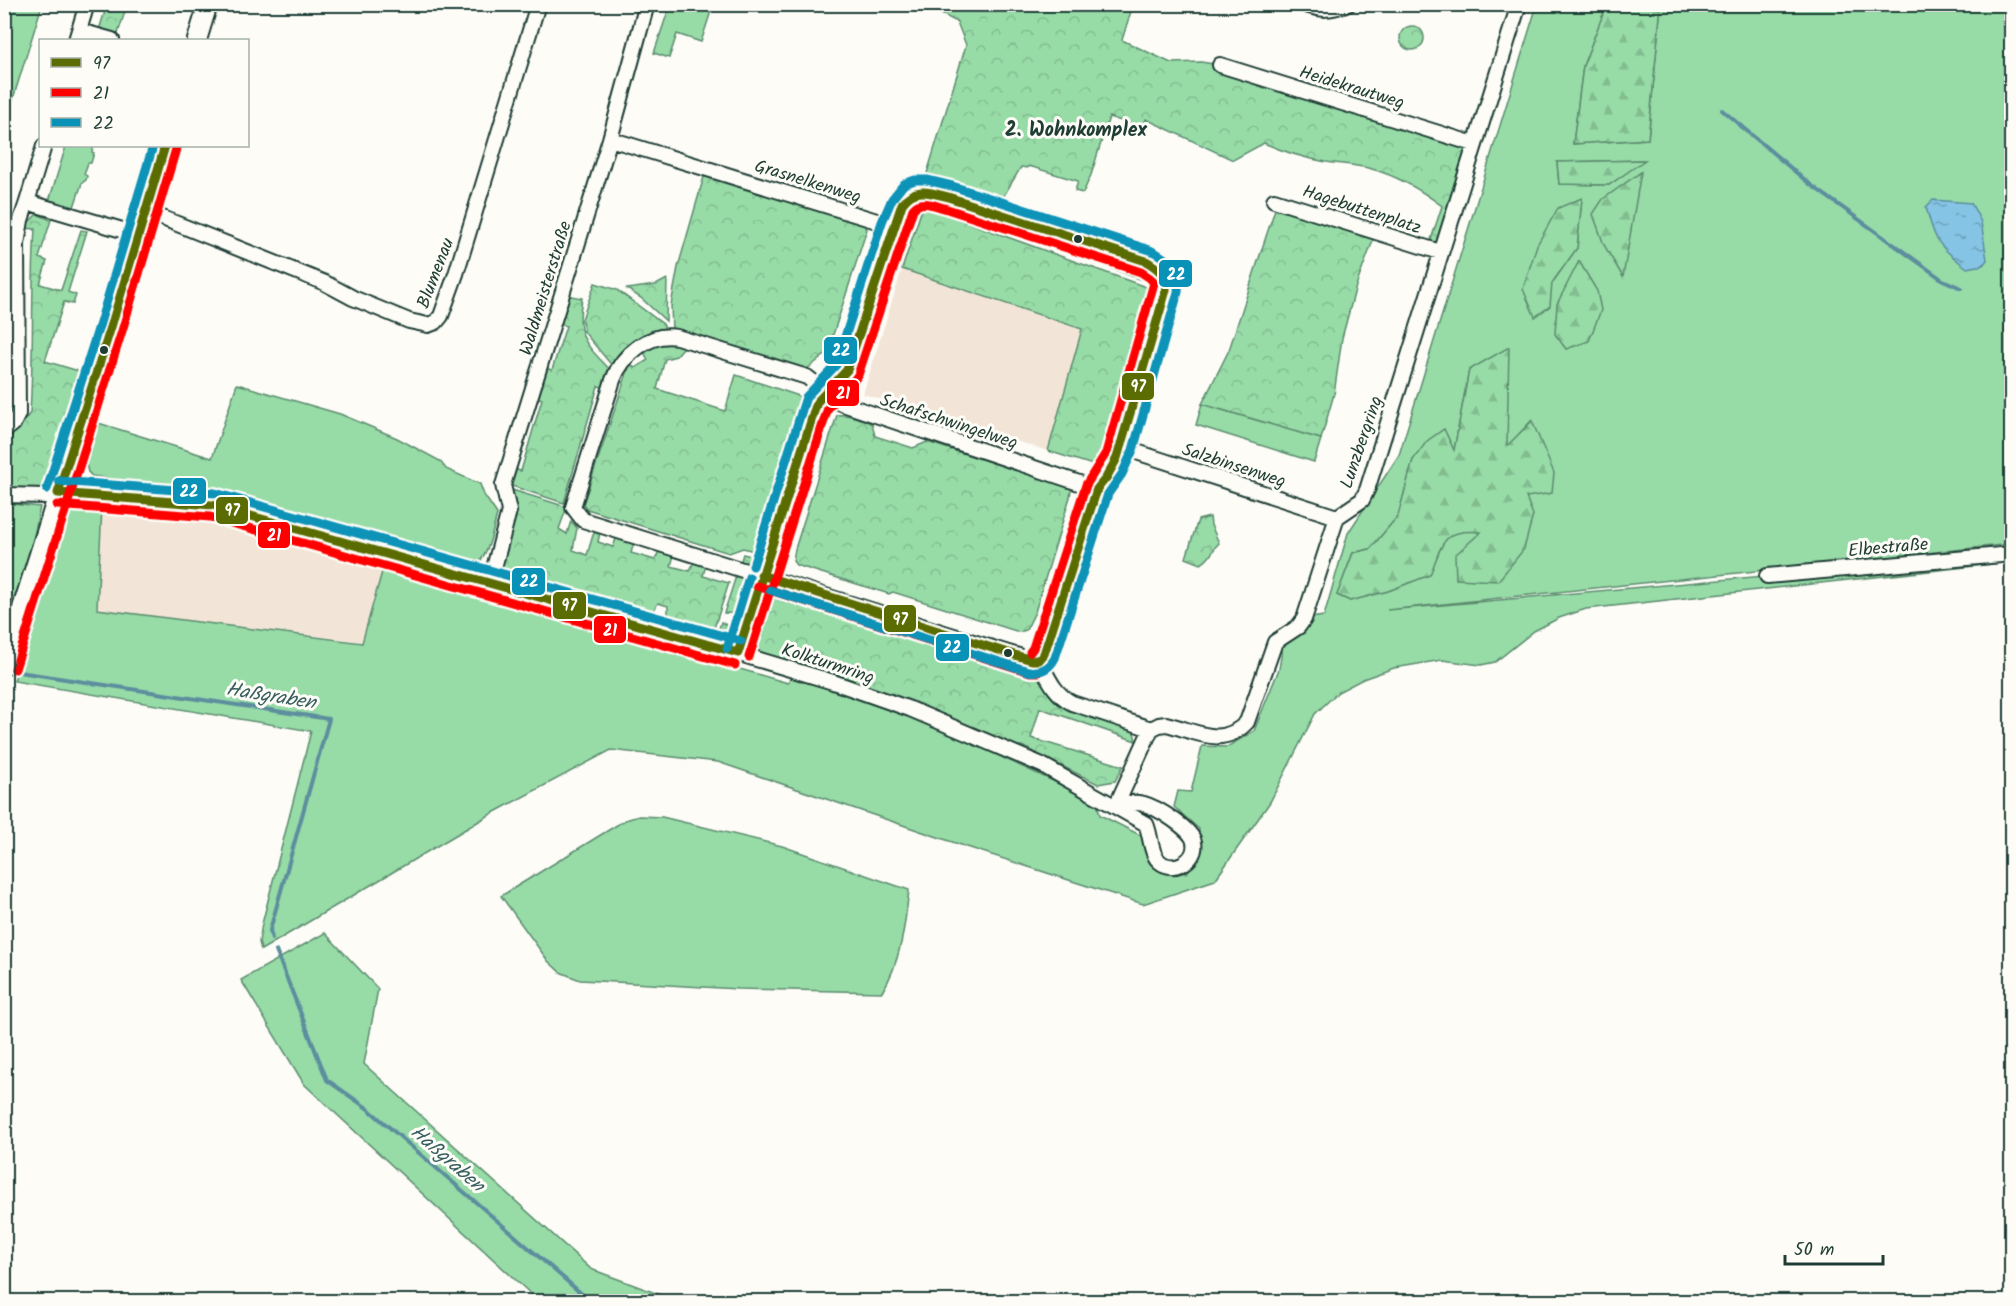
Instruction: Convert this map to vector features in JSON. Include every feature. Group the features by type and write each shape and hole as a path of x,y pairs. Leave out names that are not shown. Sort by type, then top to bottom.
{"street":[{"path":"87,4 78,36 104,39"},
{"path":"197,39 208,4"},
{"name":"Blumenau","path":"145,211 325,283 353,298 409,321 422,325 436,322 441,316 456,274 538,4"},
{"name":"Waldmeisterstraße","path":"490,583 508,511 503,485 609,139 647,4"},
{"path":"1304,4 1318,9 1331,10 1348,4"},
{"name":"Lunzbergring","path":"1337,517 1362,500 1367,490 1519,4"},
{"name":"Heidekrautweg","path":"1220,65 1474,144"},
{"name":"Grasnelkenweg","path":"609,139 893,226"},
{"path":"9,427 18,414 16,244 44,147"},
{"path":"4,665 165,147"},
{"path":"738,654 817,402 825,392 842,379 847,370 893,226 904,199 915,191 922,190 1146,261 1158,267 1165,276 1166,291 1121,447 1112,468 1097,489 1044,654 1039,660"},
{"name":"Hagebuttenplatz","path":"1274,200 1440,252"},
{"path":"27,202 139,235"},
{"name":"Schafschwingelweg","path":"761,575 583,520 573,507 613,380 622,360 648,341 665,335 677,337 807,377 837,401 846,405 1097,489"},
{"name":"Salzbinsenweg","path":"1121,447 1337,517"},
{"name":"Kolkturmring","path":"4,495 58,494 212,505 833,682 910,709 1042,765 1146,824 1155,857 1163,864 1180,866 1190,858 1194,840 1185,828 1145,804 1116,806"},
{"path":"1116,806 1151,729 1166,724 1216,737 1229,735 1239,730 1247,722 1275,642 1298,627 1307,613 1337,517"},
{"name":"Elbestraße","path":"1767,576 2012,554"},
{"path":"761,575 1008,653 1039,660"},
{"path":"1039,660 1060,697 1151,729"}],"shaded area":[{"path":"902,269 1082,329 1048,451 863,394"},
{"path":"103,498 213,506 386,555 362,642 97,609"}],"green space":[{"path":"1607,4 1661,5 1648,139 1573,144 1583,66"},
{"path":"4,5 42,5 9,112 6,112 5,117"},
{"path":"107,5 127,5 116,39 97,36"},
{"path":"670,5 713,5 701,42 677,34 669,58 654,53"},
{"path":"924,5 1133,5 1122,40 1171,63 1201,62 1220,65 1474,144 1440,252 1428,249 1442,206 1400,180 1367,168 1302,157 1264,143 1233,160 1146,119 1143,128 1109,117 1083,193 1075,191 1078,181 1029,166 1021,167 997,207 925,180 966,45 957,22"},
{"path":"1537,5 1607,5 1583,66 1573,144 1648,139 1661,5 2011,5 2011,544 1387,610 2011,554 2011,562 1586,609 1559,618 1534,631 1495,662 1481,665 1442,660 1394,668 1363,679 1338,692 1315,714 1270,802 1215,880 1143,904 718,762 611,750 491,814 261,950 259,942 262,924 311,731 14,681 62,513 75,506 102,507 97,609 362,643 383,568 409,570 704,649 702,658 788,683 791,676 914,717 1097,803 1100,815 1142,836 1151,864 1168,872 1187,873 1197,857 1199,829 1174,807 1178,791 1191,792 1202,746 1227,747 1254,731 1279,669 1283,644 1304,619 1324,616 1348,533 1399,455","holes":["1644,160 1609,185 1559,184 1557,162","1582,198 1577,248 1552,283","1469,370 1507,447 1531,421 1526,497 1482,531 1457,531 1444,540 1429,575 1388,591 1350,601 1337,595 1353,553 1370,549 1398,516 1413,460 1454,451"]},
{"path":"1412,26 1420,30 1424,38 1420,46 1412,50 1404,46 1400,38 1404,30"},
{"path":"66,147 94,147 91,163 88,163 84,174 87,176 86,180 82,183 73,210 49,201"},
{"path":"1645,160 1609,185 1559,184 1557,162"},
{"path":"1641,172 1623,277 1604,245 1593,214 1603,199"},
{"path":"705,173 864,224 867,229 825,355 807,369 793,365 791,368 672,331 671,305 678,267"},
{"path":"1582,198 1577,248 1552,283 1550,306 1535,317 1523,289 1537,245 1558,208"},
{"path":"954,206 973,210 1136,265 1152,275 1156,285 985,223"},
{"path":"1276,206 1374,238 1356,286 1342,338 1334,394 1321,439 1202,404 1229,350"},
{"path":"927,208 1157,291 1106,469 1099,479 1093,473 1093,465 1048,451 1082,329 902,269 921,212"},
{"path":"37,214 51,220 39,258 47,261 40,284 61,290 81,230 87,231 68,292 76,295 73,304 64,302 45,361 82,372 48,480 42,489 5,490 6,437 16,432 22,420 25,420 30,413 35,229 26,228"},
{"path":"127,240 129,249 78,408 74,406"},
{"path":"1579,261 1597,291 1601,310 1589,341 1566,349 1555,334 1557,304"},
{"path":"667,279 666,321 641,298 627,289 656,285"},
{"path":"595,283 617,290 663,324 666,331 614,368 584,332 582,319"},
{"path":"566,295 582,298 580,323 585,340 613,373 607,388 598,386 564,503 509,485 513,469 521,471 542,399 536,397 545,368 552,370 566,326 558,323"},
{"path":"663,340 674,341 684,347 676,356 665,359 657,389 725,411 736,375 811,400 761,553 743,548 729,553 587,509 583,504 630,364 635,368 648,360 643,350"},
{"path":"1509,347 1507,446 1532,421 1554,473 1552,493 1526,497 1533,515 1524,549 1498,581 1456,579 1455,555 1481,532 1458,533 1451,535 1442,546 1430,575 1388,591 1350,601 1337,595 1353,553 1370,549 1398,516 1413,460 1427,441 1444,429 1454,450 1469,370"},
{"path":"237,384 340,414 397,438 440,461 446,469 480,484 484,495 497,514 483,557 473,569 459,567 426,548 393,549 200,497 105,487 106,478 92,476 88,472 85,460 95,422 212,458"},
{"path":"1202,404 1321,439 1314,462 1196,425"},
{"path":"837,415 855,417 872,424 875,436 913,448 927,442 1071,489 1035,612 1026,630 1019,632 893,592 889,594 796,565 793,561 795,549"},
{"path":"509,489 567,507 559,529 567,534 571,521 577,528 573,550 587,555 596,531 600,532 598,542 613,547 617,536 634,543 631,553 655,560 659,551 674,555 671,566 690,571 694,561 706,565 703,576 729,583 712,634 672,624 668,606 658,603 650,617 638,621 506,584 498,575"},
{"path":"4,503 40,507 22,594 10,628 4,628"},
{"path":"1210,517 1219,543 1201,564 1186,558 1198,520"},
{"path":"743,554 759,558 754,565 742,565"},
{"path":"737,573 746,578 750,585 747,603 737,612 724,613"},
{"path":"769,588 778,589 776,599 796,605 799,595 804,597 801,606 826,613 829,604 835,606 833,616 860,624 863,614 869,616 867,625 905,637 908,628 915,630 913,640 941,649 944,640 952,643 950,652 972,659 975,650 982,652 981,663 1026,676 1029,668 1062,705 1131,729 1136,741 1040,708 1031,738 1123,766 1115,781 1098,784 1022,746 1008,746 753,652 748,644 749,638 762,594"},
{"path":"721,622 734,632 732,641 725,643 715,641"},
{"path":"639,816 662,817 782,846 909,890 898,956 882,992 738,989 580,980 560,972 548,961 501,896 625,820"},
{"path":"325,933 378,989 364,1064 591,1269 677,1301 542,1302 304,1084 241,980"}],"water":[{"path":"1933,200 1971,203 1981,222 1987,260 1983,265 1967,268 1939,242 1926,207"}],"waterway":[{"path":"1722,110 1811,185 1943,280 1961,288"},
{"name":"Haßgraben","path":"19,672 329,719 270,930 272,939"},
{"name":"Haßgraben","path":"276,951 327,1080 367,1108 583,1295 599,1302"}],"transit line":[{"name":"22","path":"47,489 153,147"},
{"name":"97","path":"58,493 165,147"},
{"name":"21","path":"15,669 122,331 176,149"},
{"name":"22","path":"753,566 806,397 836,365 882,222 892,199 904,184 915,180 927,180 952,186 1150,250 1171,266 1177,278 1178,292 1133,450 1122,474 1108,494 1055,658 1048,667 1028,671 770,590"},
{"name":"97","path":"738,653 817,402 847,370 902,204 912,195 923,192 948,197 1146,261 1158,269 1165,280 1166,290 1117,458 1097,489 1044,654 1039,660"},
{"name":"21","path":"749,657 828,408 858,375 913,209 923,203 1141,272 1154,283 1106,453 1086,485 1030,652"},
{"name":"22","path":"59,481 215,493 741,641"},
{"name":"97","path":"58,493 212,505 738,653"},
{"name":"21","path":"57,505 210,517 735,665"},
{"name":"97","path":"761,575 1008,653 1039,660"},
{"name":"22","path":"727,649 749,577"},
{"name":"21","path":"757,586 1030,672 1039,672"}],"district":[{"name":"2. Wohnkomplex","path":"1076,129"}]}
